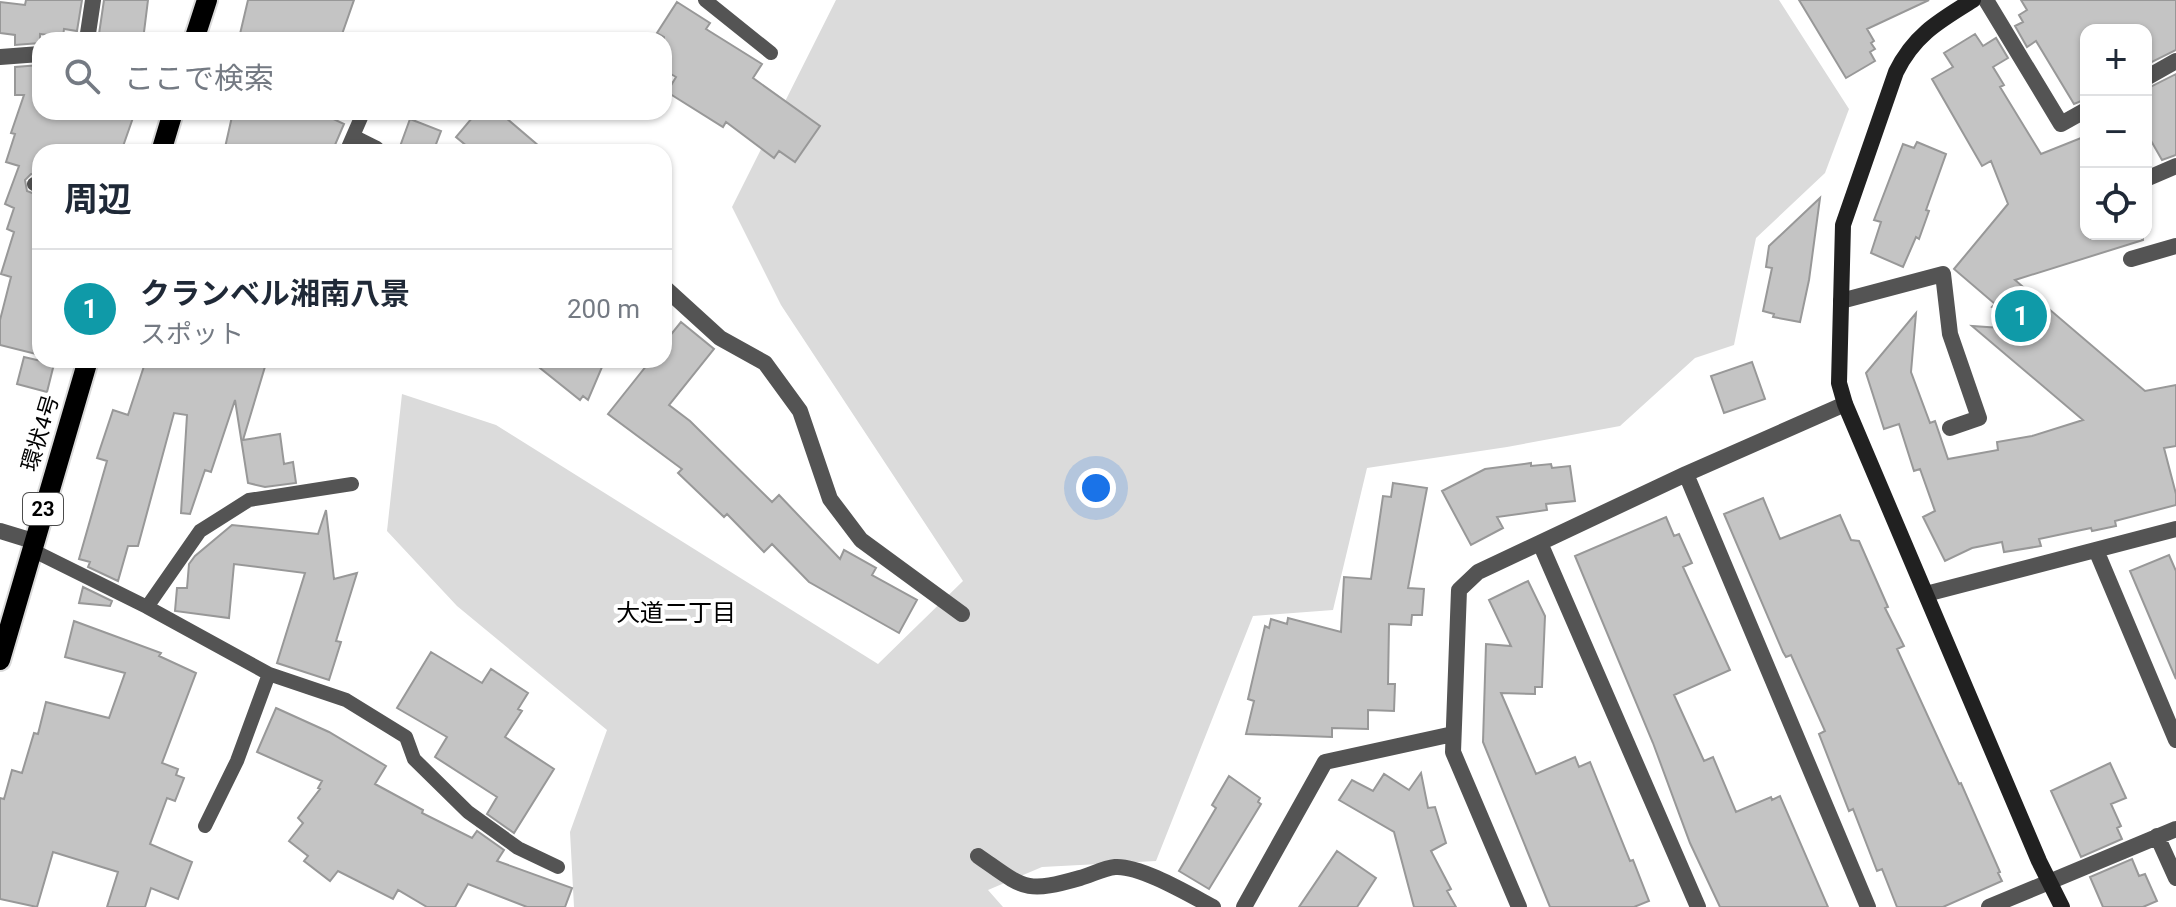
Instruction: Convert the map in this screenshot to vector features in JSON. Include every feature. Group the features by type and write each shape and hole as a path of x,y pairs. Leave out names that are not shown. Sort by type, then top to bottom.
{"main road":[{"path":"197,32 207,0"},
{"path":"163,144 171,120"},
{"name":"環状4号","path":"0,660 86,368"}],"street":[{"path":"88,32 93,0"},
{"path":"1973,0 1922,34 1906,51 1896,72 1843,225 1839,383 1845,404 2048,882 2062,907"},
{"path":"1986,0 2061,124 2080,113"},
{"path":"0,57 32,55"},
{"path":"2152,75 2176,61"},
{"path":"2152,176 2176,166"},
{"path":"2131,259 2176,246"},
{"path":"1841,301 1943,274 1950,334 1979,418 1950,428"},
{"path":"672,294 720,338 765,363 800,411 830,499 861,540 962,614"},
{"path":"1519,907 1453,752 1459,590 1478,572 1686,474 1845,404"},
{"path":"1686,474 1868,907"},
{"path":"1926,594 2176,529"},
{"path":"0,531 32,546"},
{"path":"1540,543 1698,907"},
{"path":"2096,550 2176,740"},
{"path":"1244,907 1325,762 1453,734"},
{"path":"1989,907 2176,829"},
{"path":"2157,836 2176,878"},
{"path":"978,856 1031,888 1048,887 1117,867 1155,877 1213,907"}],"lane":[{"path":"705,0 771,53"},
{"path":"350,144 360,120"},
{"path":"353,136 369,144"},
{"path":"147,607 200,531 249,500 352,484"},
{"path":"32,546 269,674 346,700 406,737 414,759 468,812 518,848 558,867"},
{"path":"205,826 237,761 269,674"}],"shaded area":[{"path":"836,0 1779,0 1849,109 1825,173 1756,238 1734,345 1695,358 1620,426 1367,468 1333,610 1253,616 1156,861 1042,867 988,890 1003,907 574,907 570,832 607,730 457,606 387,531 402,394 496,425 878,664 963,581 781,305 732,207"}],"building":[{"path":"26,0 82,0 77,31 32,32 32,44 15,45 15,35 0,33 0,2 25,5"},
{"path":"104,0 148,0 144,32 99,32"},
{"path":"248,0 354,0 343,32 240,32"},
{"path":"1799,0 1929,0 1867,29 1874,41 1871,43 1875,49 1870,52 1875,61 1846,78"},
{"path":"2021,0 2176,0 2176,50 2152,62 2152,24 2080,24 2080,102 2074,104 2036,41 2027,47 2015,26 2023,22 2019,15 2027,10"},
{"path":"677,2 710,23 706,29 762,64 753,78 820,126 795,162 779,151 774,158 726,122 723,127 672,95 672,84 676,77 672,75 672,32 658,32"},
{"path":"1975,34 1983,46 1996,38 2008,58 1993,67 2004,85 2000,87 2041,154 2080,138 2080,240 2143,240 2015,280 2145,391 2176,385 2176,446 2164,448 2176,505 2115,521 2116,526 2039,539 2041,546 2004,552 2002,542 1972,548 1945,561 1923,517 1935,511 1920,469 1914,471 1899,424 1884,429 1866,373 1916,313 1911,372 1930,423 1935,421 1948,459 1998,450 1997,442 2032,436 2083,420 1972,326 2044,331 1992,307 1995,304 1954,269 2008,204 1991,161 1982,166 1932,79 1953,67 1944,53"},
{"path":"32,66 32,120 132,120 124,144 32,144 32,174 25,180 27,191 32,193 32,353 0,345 0,320 11,277 1,274 14,232 7,229 14,208 5,204 19,166 6,162 15,134 11,133 24,95 15,95 15,67"},
{"path":"2176,74 2176,155 2162,160 2152,142 2152,86"},
{"path":"231,120 336,120 344,124 335,144 226,144"},
{"path":"410,120 441,131 436,144 401,144"},
{"path":"470,120 508,120 537,144 464,144 456,137"},
{"path":"1917,142 1946,154 1919,239 1916,237 1903,267 1871,253 1881,222 1874,220 1903,144 1914,148"},
{"path":"1820,198 1800,322 1773,317 1774,314 1763,311 1772,268 1766,267 1769,246"},
{"path":"681,322 714,349 669,405 690,421 772,502 779,495 840,559 844,550 876,568 872,575 917,600 899,633 809,582 772,544 764,552 727,514 724,517 678,473 682,469 608,414 645,368 672,368 672,333"},
{"path":"24,357 32,359 32,368 53,368 47,392 17,384"},
{"path":"1752,362 1765,399 1724,413 1711,376"},
{"path":"143,368 265,368 243,440 280,434 284,464 293,462 296,483 265,487 248,483 235,400 211,472 205,470 190,514 181,513 187,415 174,413 138,546 128,546 118,581 88,567 90,562 79,559 107,461 97,458 113,410 128,415"},
{"path":"540,368 602,368 588,400 583,396 580,400"},
{"path":"1531,463 1531,466 1551,464 1552,468 1570,466 1575,501 1546,504 1547,510 1497,517 1503,528 1471,545 1442,491 1485,469"},
{"path":"1393,483 1427,488 1408,588 1424,589 1422,615 1412,615 1411,625 1389,624 1388,684 1395,684 1394,711 1368,710 1368,729 1332,728 1332,737 1246,734 1254,701 1248,699 1265,626 1269,628 1271,619 1287,624 1288,618 1341,632 1344,577 1371,579 1383,496 1391,497"},
{"path":"1763,498 1780,539 1840,515 1851,540 1859,541 1888,607 1885,608 1904,646 1897,649 1961,783 2002,881 1943,907 1897,907 1882,869 1877,871 1853,809 1849,811 1819,734 1825,731 1791,655 1786,657 1783,652 1724,514"},
{"path":"326,510 334,579 357,573 336,641 341,642 329,680 277,663 305,573 234,564 229,618 175,611 177,588 187,588 189,564 232,525 318,534"},
{"path":"1666,517 1674,536 1679,534 1692,563 1683,567 1730,670 1674,695 1704,761 1713,757 1736,812 1780,796 1828,907 1720,907 1690,843 1653,743 1575,556"},
{"path":"2169,555 2176,571 2176,679 2130,571"},
{"path":"1528,581 1545,616 1542,687 1535,687 1535,694 1501,693 1536,774 1575,757 1579,767 1590,762 1649,901 1634,907 1550,907 1483,742 1486,644 1511,646 1489,600"},
{"path":"83,587 112,601 110,606 79,603"},
{"path":"74,621 161,653 159,656 196,673 162,763 178,769 176,775 184,778 175,801 167,798 150,844 192,862 178,899 151,888 145,907 107,907 118,872 53,852 37,907 0,899 0,798 4,799 12,770 22,773 34,733 38,734 46,702 109,718 125,673 65,657"},
{"path":"431,652 482,683 491,669 528,693 518,709 522,711 505,737 554,769 514,833 487,814 497,797 435,757 447,737 397,708"},
{"path":"276,708 329,732 386,766 375,784 423,810 422,813 472,838 477,831 504,850 497,861 572,888 565,907 527,907 468,884 455,907 427,907 398,890 393,899 338,871 330,881 304,861 308,856 289,841 303,823 298,818 320,789 322,781 257,752"},
{"path":"2110,763 2126,798 2111,804 2121,826 2117,828 2122,839 2081,857 2051,791"},
{"path":"1421,773 1428,808 1435,807 1446,843 1431,851 1451,889 1447,891 1456,907 1414,907 1394,832 1339,800 1352,780 1373,791 1384,774 1409,790"},
{"path":"1229,776 1260,798 1258,802 1261,804 1209,889 1179,871 1216,808 1212,805"},
{"path":"1337,851 1376,878 1357,907 1299,907"},
{"path":"2132,859 2139,876 2145,874 2157,901 2143,907 2103,907 2090,877"}],"place":[{"name":"クランベル湘南八景","path":"2021,316"}],"district":[{"name":"大道二丁目","path":"676,613"}]}
